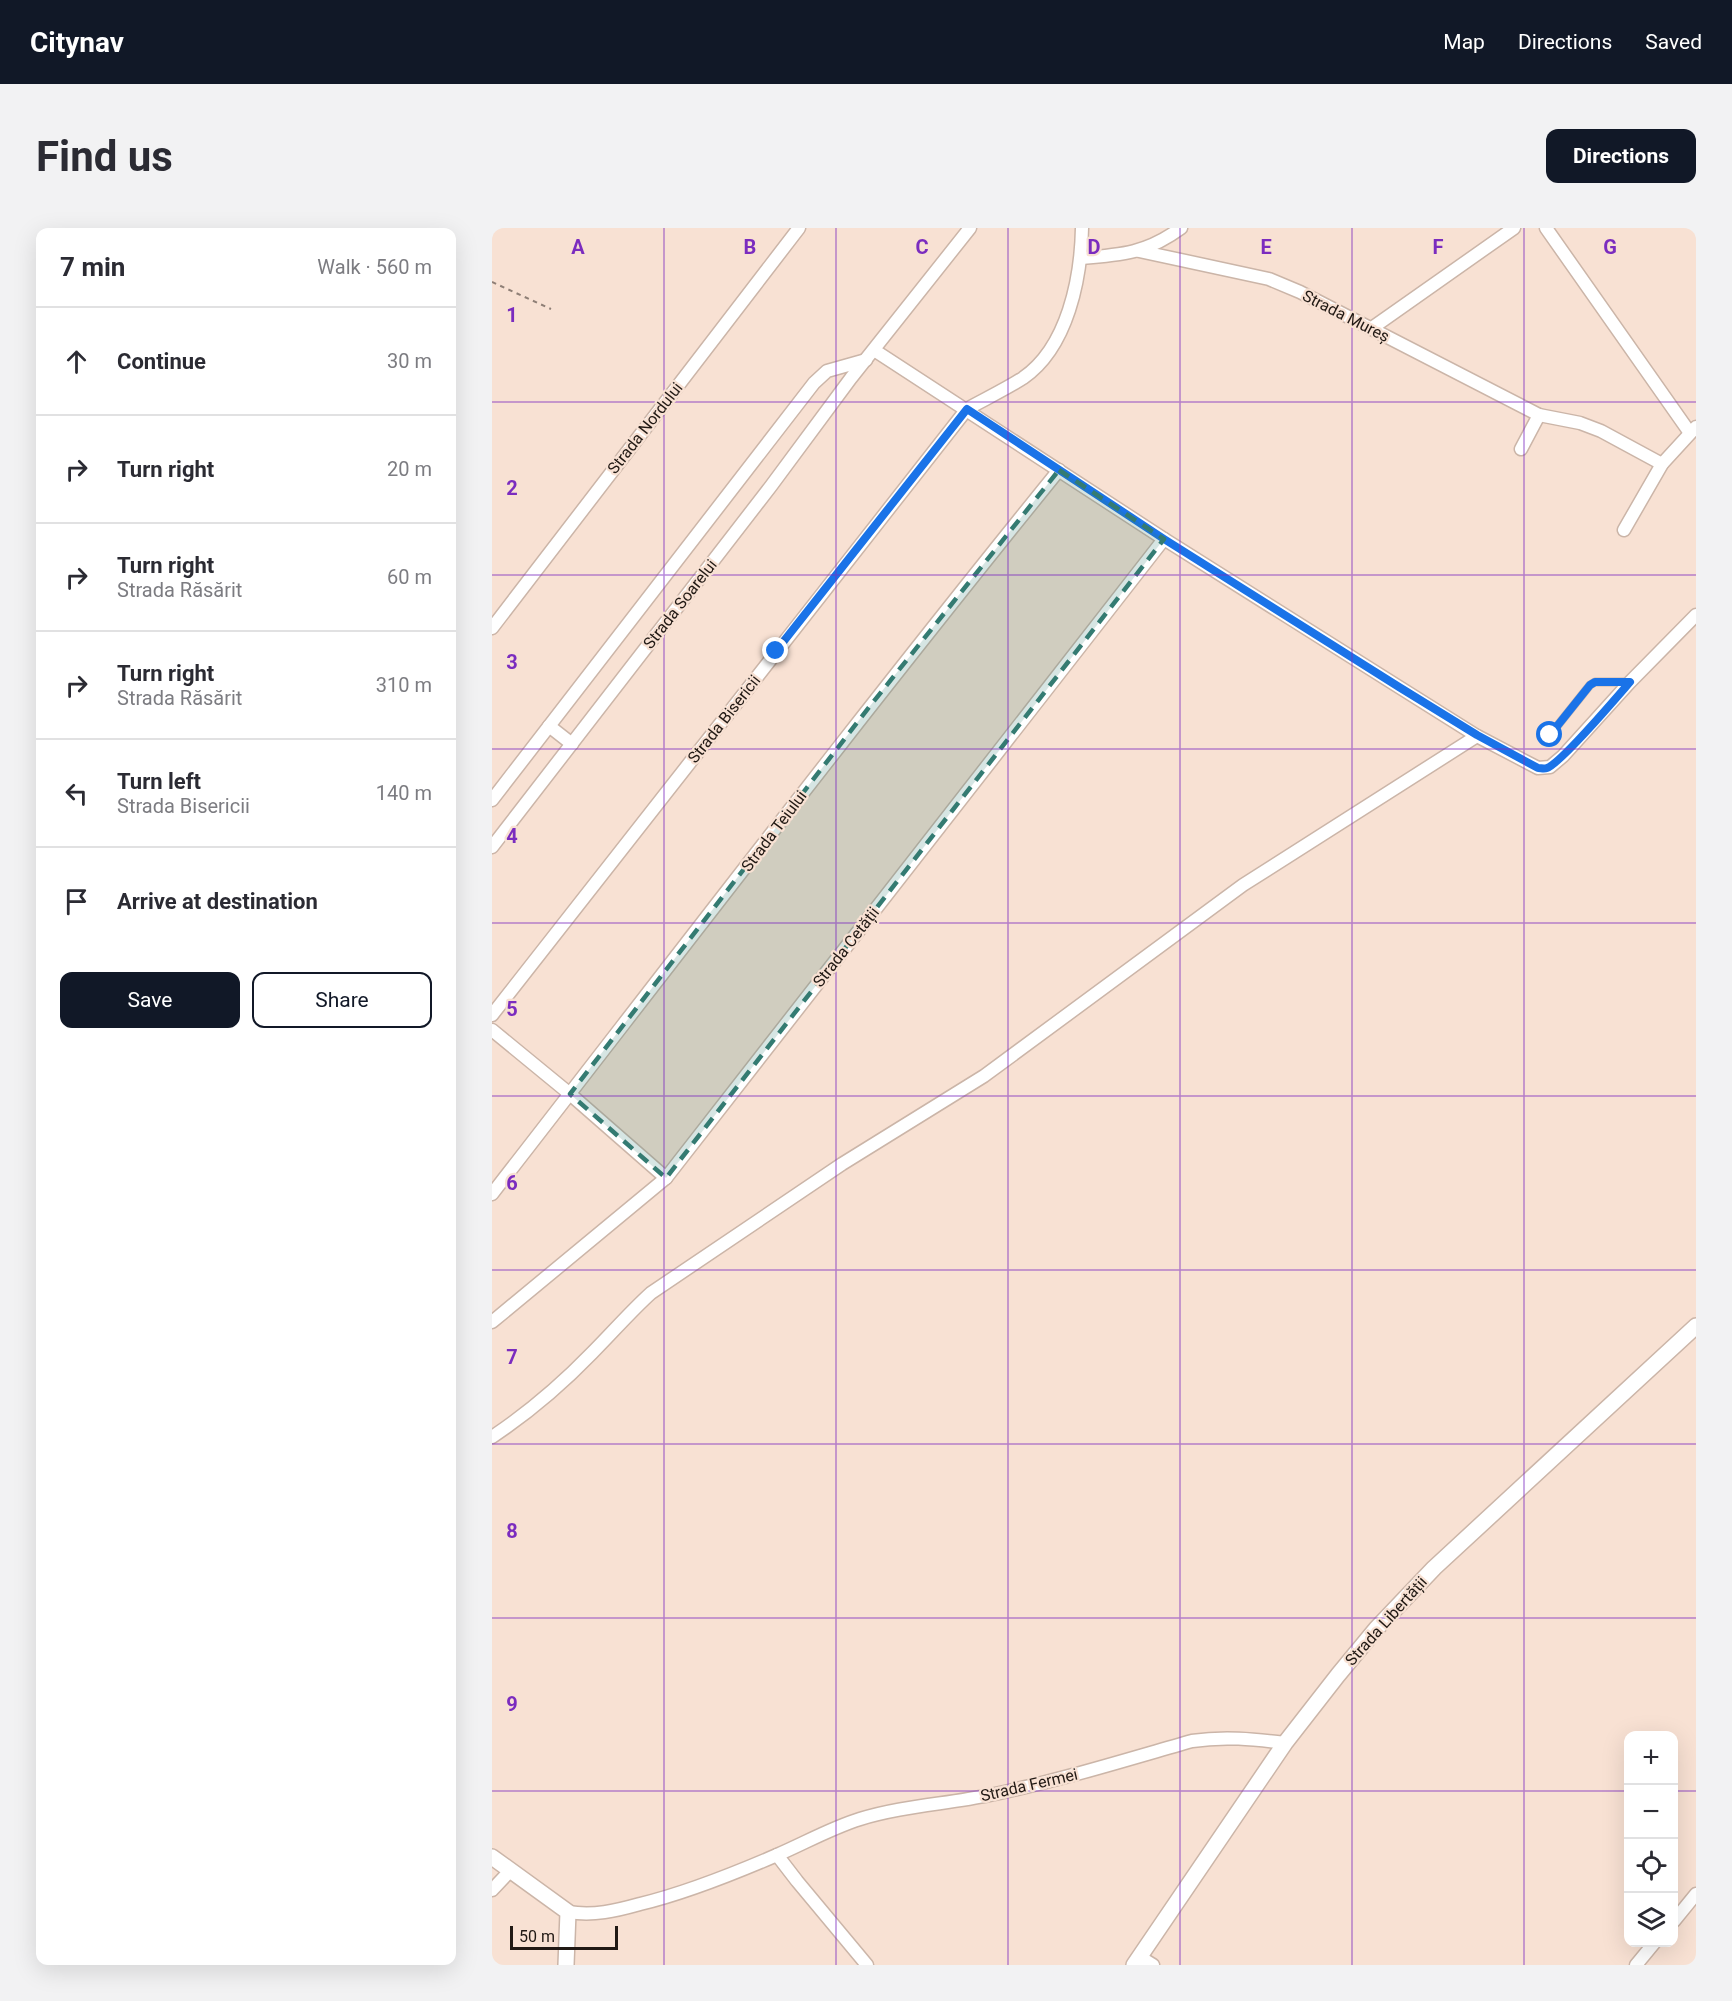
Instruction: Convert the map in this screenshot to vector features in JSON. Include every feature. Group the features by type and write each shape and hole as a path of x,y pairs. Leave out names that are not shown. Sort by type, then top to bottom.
{"street":[{"name":"Strada Nordului","path":"492,628 800,228"},
{"name":"Strada Soarelui","path":"492,847 970,228"},
{"name":"Strada Bisericii","path":"492,1015 967,409 1023,378 1037,366 1053,344 1071,306 1081,258 1082,228"},
{"path":"1081,258 1139,251 1168,238 1180,228"},
{"path":"1372,328 1514,228"},
{"path":"1546,228 1693,430 1662,464 1624,530"},
{"name":"Strada Mureș","path":"1139,251 1269,279 1372,328 1418,354 1539,415 1580,423 1601,431 1662,464"},
{"name":"Strada Soarelui","path":"492,800 814,383 826,371 870,355"},
{"path":"870,355 967,409 1164,539 1477,735 1538,768 1545,769 1563,756 1630,682 1696,615"},
{"path":"1521,449 1539,415"},
{"name":"Strada Teiului","path":"492,1194 877,697 1059,470"},
{"name":"Strada Cetății","path":"492,1322 666,1178 1164,539"},
{"path":"549,726 572,744"},
{"path":"492,1437 549,1394 651,1293 842,1164 984,1076 1243,885 1477,735"},
{"path":"492,1030 666,1178"},
{"name":"Strada Libertății","path":"1142,1962 1286,1743 1376,1629 1434,1568 1696,1326"},
{"name":"Strada Fermei","path":"568,1912 595,1914 658,1900 777,1855 836,1827 889,1811 1034,1786 1192,1742 1214,1738 1233,1737 1286,1743"},
{"path":"777,1855 867,1965"},
{"path":"492,1857 568,1912 566,1965"},
{"path":"492,1890 510,1871"},
{"path":"1678,1916 1696,1894"},
{"path":"1636,1965 1651,1947"}],"lane":[{"path":"1550,735 1590,685 1595,682 1630,682"}],"path":[{"path":"492,282 551,309"}],"highlighted area":[{"path":"1059,470 1164,539 666,1178 570,1094 870,706"}],"route":[{"path":"776,651 967,409 1164,539 1399,687 1477,735 1538,768 1550,767 1563,756 1630,682 1595,682 1590,685 1550,735"}]}
